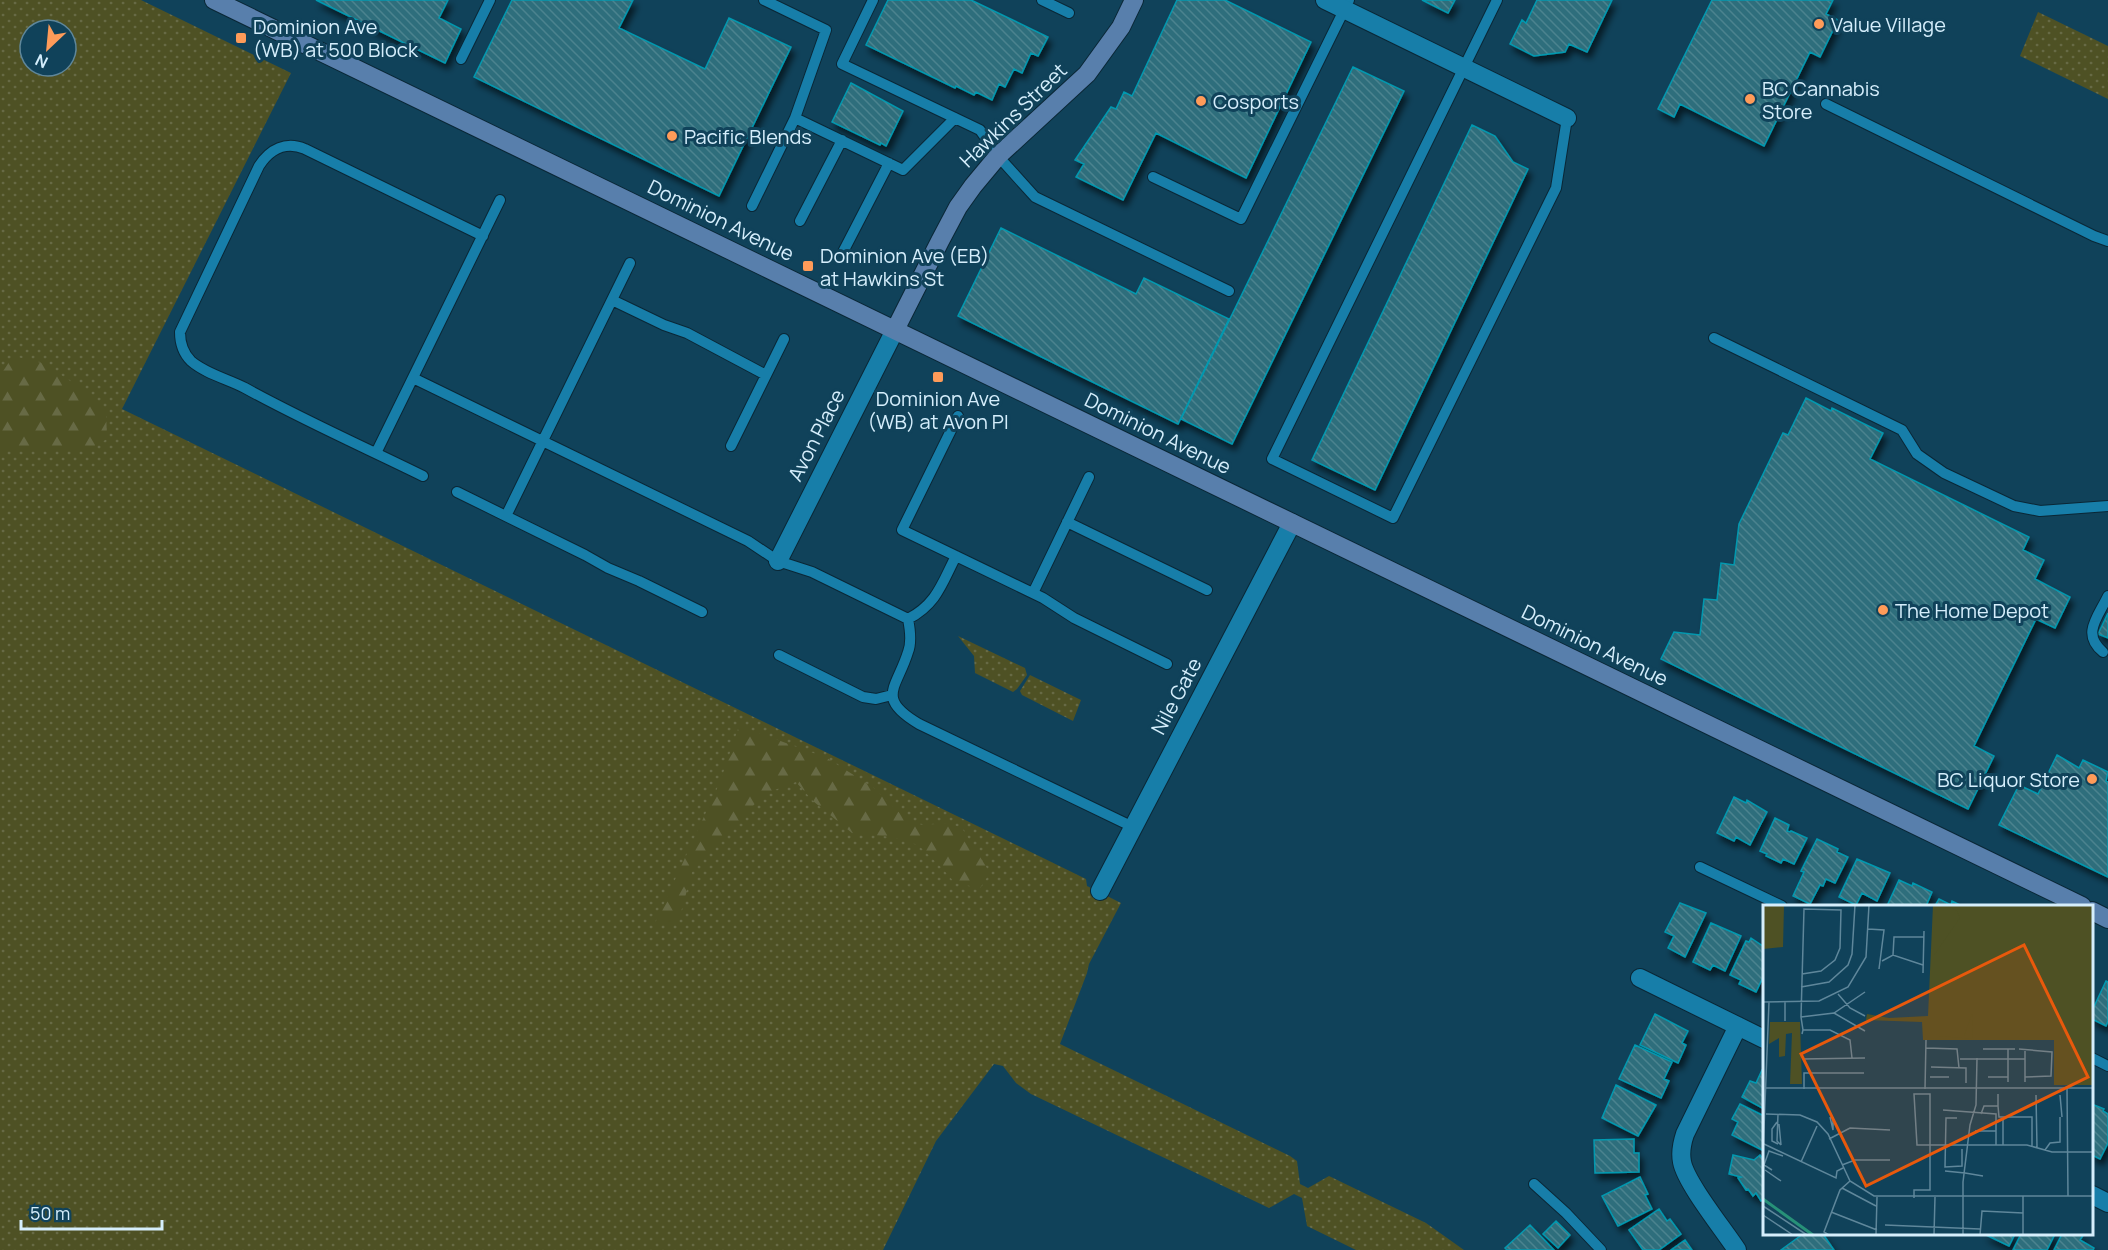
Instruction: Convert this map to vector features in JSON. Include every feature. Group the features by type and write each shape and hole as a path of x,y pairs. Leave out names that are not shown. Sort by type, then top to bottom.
{"main road":[{"name":"Dominion Avenue","path":"214,0 2080,905"},
{"name":"Hawkins Street","path":"895,330 958,207 973,186 998,156 1087,74 1121,27 1134,0"},
{"path":"2093,912 2108,919"}],"street":[{"path":"1325,0 1347,5 1464,68 1567,118"},
{"name":"Avon Place","path":"778,561 895,330"},
{"name":"Nile Gate","path":"1100,891 1292,523"},
{"path":"1640,978 1763,1038"},
{"path":"1737,1250 1687,1175 1681,1160 1681,1152 1685,1134 1738,1026"},
{"path":"2093,1196 2108,1203"}],"lane":[{"path":"461,59 490,0"},
{"path":"752,206 795,118 826,30 764,0"},
{"path":"873,0 842,64 980,130 998,156 1035,197 1229,291"},
{"path":"1042,0 1069,13"},
{"path":"1497,0 1272,459 1393,518 1556,188 1567,118"},
{"path":"1153,177 1241,219 1347,5"},
{"path":"1826,104 2108,241"},
{"path":"795,118 903,170 955,118"},
{"path":"800,221 842,140"},
{"path":"423,476 301,416 271,404 204,369 191,360 182,347 180,332 262,161 274,150 285,146 299,147 483,236"},
{"path":"843,252 889,163"},
{"path":"376,453 500,200"},
{"path":"506,516 630,263"},
{"path":"612,300 664,325 682,330 766,375"},
{"path":"1714,338 1902,430 1917,454 1944,473 2014,506 2040,511 2108,506"},
{"path":"731,446 784,339"},
{"path":"413,378 747,541 778,561 812,572 908,619"},
{"path":"958,416 902,530 1032,593 1074,618 1167,664"},
{"path":"1032,593 1089,477"},
{"path":"457,492 608,568 702,612"},
{"path":"1067,522 1207,590"},
{"path":"908,619 933,601 956,556"},
{"path":"2103,652 2096,647 2091,638 2092,630 2108,596"},
{"path":"908,619 910,637 908,653 897,676 892,695 902,712 919,724 1133,827"},
{"path":"779,656 863,697 876,699 892,695"},
{"path":"1700,867 1780,905"},
{"path":"2093,1059 2108,1066"},
{"path":"1534,1184 1601,1250"}],"green space":[{"path":"0,0 141,0 291,73 122,409 1086,879 1087,886 1121,903 1089,964 1060,1044 1290,1156 1297,1161 1300,1184 1308,1188 1329,1176 1426,1223 1464,1250 1356,1250 1307,1226 1302,1198 1294,1194 1269,1208 1031,1094 1016,1083 1003,1066 994,1064 936,1141 883,1250 0,1250"},
{"path":"2038,12 2108,46 2108,99 2020,56"},
{"path":"13,356 42,363 83,389 106,410 107,439 89,449 0,450 0,376"},
{"path":"958,636 1025,668 1027,675 1017,689 1013,692 975,673 974,656"},
{"path":"1030,675 1081,700 1073,721 1022,695 1020,691"},
{"path":"739,726 827,758 874,788 908,821 923,825 948,823 962,828 990,873 980,888 955,883 918,845 892,837 852,833 813,801 796,782 764,794 692,872 678,923 655,923 720,782"}],"building":[{"path":"316,0 448,0 439,18 461,29 445,63"},
{"name":"Pacific Blends","path":"512,0 633,0 619,28 705,69 729,18 791,47 719,196 474,77"},
{"path":"888,0 971,0 1048,37 1038,56 1031,53 1022,73 1014,69 1005,87 999,84 992,100 976,92 974,95 956,86 955,88 866,45"},
{"name":"Cosports","path":"1177,0 1225,0 1311,42 1246,178 1156,133 1123,200 1076,177 1084,164 1075,160 1111,107 1116,109 1124,92 1132,96"},
{"path":"1422,0 1455,0 1448,13"},
{"path":"1537,0 1612,0 1587,52 1569,44 1565,52 1534,56 1510,44 1522,20 1526,23"},
{"path":"1712,0 1833,0 1826,14 1838,20 1820,57 1810,52 1764,146 1680,104 1674,117 1658,109"},
{"path":"1353,67 1404,91 1232,444 1181,419"},
{"path":"851,83 903,111 886,146 832,122"},
{"path":"1472,125 1495,136 1513,162 1528,169 1375,490 1312,460"},
{"path":"1001,228 1136,294 1144,278 1229,319 1178,424 958,316"},
{"name":"The Home Depot","path":"1806,398 1883,433 1870,459 2029,537 2023,550 2044,560 2035,579 2070,597 2055,628 2036,619 1974,746 1994,756 1968,809 1661,659 1674,632 1700,635 1704,599 1717,600 1721,563 1734,565 1739,524 1783,433 1788,435"},
{"path":"2108,613 2108,638 2098,634"},
{"path":"2057,755 2079,768 2083,760 2108,772 2106,781 2108,782 2108,877 1999,825 2019,785 2038,794"},
{"path":"1734,797 1746,803 1747,800 1767,812 1750,845 1736,837 1734,841 1717,833"},
{"path":"1775,818 1789,825 1787,831 1807,838 1794,864 1783,859 1781,863 1760,851"},
{"path":"1817,839 1838,849 1837,852 1848,857 1835,883 1826,879 1823,886 1820,885 1810,904 1793,896 1804,872 1801,871"},
{"path":"1857,859 1890,873 1877,901 1862,893 1856,905 1839,897"},
{"path":"1899,880 1912,886 1913,883 1932,892 1926,905 1887,905"},
{"path":"1939,899 1951,905 1936,905"},
{"path":"1680,903 1706,913 1685,957 1668,948 1674,936 1665,932"},
{"path":"1711,923 1741,936 1725,971 1713,965 1710,970 1693,962"},
{"path":"1751,938 1763,946 1763,977 1756,992 1739,984 1741,980 1730,975 1746,941 1749,942"},
{"path":"2106,981 2108,982 2106,1026 2093,1020 2093,1009"},
{"path":"1655,1014 1688,1031 1682,1043 1686,1045 1678,1063 1640,1045"},
{"path":"1635,1045 1672,1062 1664,1079 1669,1081 1661,1098 1619,1079"},
{"path":"1763,1070 1763,1108 1742,1097 1750,1081 1756,1083"},
{"path":"1616,1085 1656,1105 1638,1136 1602,1118"},
{"path":"1740,1104 1763,1116 1762,1150 1732,1135 1738,1122 1732,1119"},
{"path":"2093,1106 2104,1109 2103,1111 2108,1114 2108,1143 2100,1159 2093,1156"},
{"path":"1634,1139 1634,1153 1639,1153 1639,1172 1595,1173 1594,1140"},
{"path":"1733,1155 1754,1160 1760,1155 1763,1159 1763,1200 1761,1201 1756,1193 1753,1196 1748,1189 1746,1190 1738,1178 1741,1177 1729,1174"},
{"path":"1640,1177 1652,1209 1618,1226 1602,1196"},
{"path":"1659,1209 1667,1221 1670,1219 1681,1234 1659,1250 1643,1250 1629,1230"},
{"path":"1556,1221 1570,1235 1558,1248 1543,1234"},
{"path":"1530,1225 1554,1250 1507,1250 1505,1248"},
{"path":"1802,1235 1824,1235 1834,1250 1781,1250"},
{"path":"1986,1235 2014,1235 2009,1246"},
{"path":"2020,1235 2054,1235 2047,1250 2013,1250"},
{"path":"2062,1235 2083,1235 2080,1240 2094,1248 2093,1250 2054,1250"},
{"path":"1685,1240 1692,1250 1671,1250"}],"place":[{"name":"Value Village","path":"1819,24"},
{"name":"Dominion Ave (WB) at 500 Block","path":"241,38"},
{"name":"BC Cannabis Store","path":"1750,99"},
{"name":"Cosports","path":"1201,101"},
{"name":"Pacific Blends","path":"672,136"},
{"name":"Dominion Ave (EB) at Hawkins St","path":"808,266"},
{"name":"Dominion Ave (WB) at Avon Pl","path":"938,377"},
{"name":"The Home Depot","path":"1883,610"},
{"name":"BC Liquor Store","path":"2092,779"}]}
